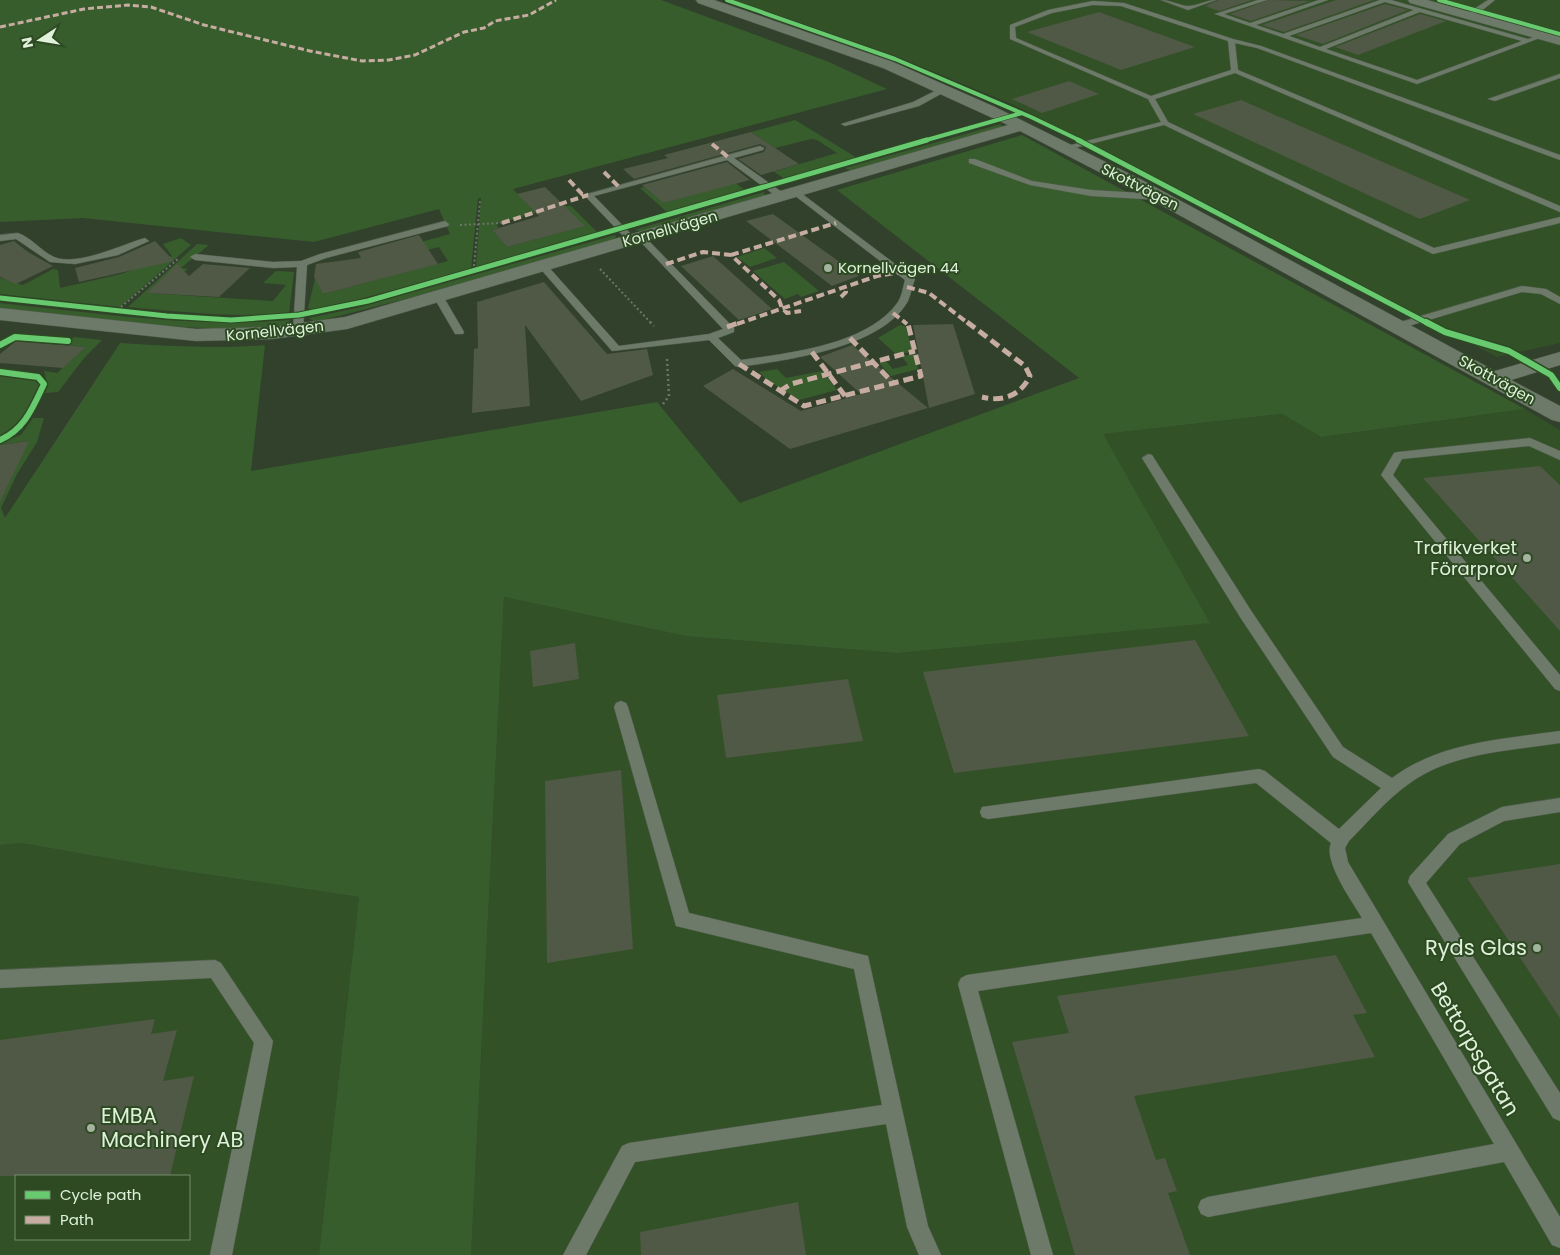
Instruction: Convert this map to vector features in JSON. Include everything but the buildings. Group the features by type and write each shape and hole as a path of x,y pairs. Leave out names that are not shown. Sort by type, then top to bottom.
{"street":[{"name":"Skottvägen","path":"702,0 888,65 1022,126 1160,197 1560,414"},
{"path":"1417,5 1468,15 1560,41"},
{"name":"Kornellvägen","path":"0,314 196,336 271,334 347,323 1022,126"},
{"path":"1494,378 1560,358"}],"lane":[{"path":"1164,0 1188,8 1213,0"},
{"path":"1264,0 1218,14 1417,82 1542,36"},
{"path":"1249,25 1324,0"},
{"path":"1283,36 1385,0 1417,5 1528,41"},
{"path":"1468,15 1478,11 1492,0"},
{"path":"1560,158 1259,47 1231,40 1122,4 1093,3 1050,11 1012,26 1013,38 1151,98 1165,123 1432,251 1560,220"},
{"path":"1320,49 1417,5"},
{"path":"1231,40 1235,71"},
{"path":"1151,98 1235,71 1560,209"},
{"path":"1492,99 1560,76"},
{"path":"845,124 916,104 944,90"},
{"path":"1066,149 1165,123"},
{"path":"543,266 616,348 711,337 730,330 637,239 588,195 760,148"},
{"path":"711,337 739,364 812,352 881,325 902,303 910,279 790,195 728,157"},
{"path":"972,161 1030,183 1091,193 1160,197"},
{"path":"195,256 273,265 302,264 322,256 445,224"},
{"path":"0,238 18,236 53,260 75,261 115,253 145,241"},
{"path":"298,330 302,264"},
{"path":"1398,326 1522,290 1543,291 1560,301"},
{"path":"438,296 459,332"},
{"path":"1560,456 1530,442 1398,456 1387,475 1560,685"},
{"path":"1148,458 1245,614 1338,752 1393,787"},
{"path":"621,707 682,920 862,962 918,1227 930,1255"},
{"path":"988,812 1259,776 1341,841 1343,836 1393,787 1406,777 1435,762 1467,751 1560,738"},
{"path":"1560,806 1502,814 1454,839 1416,882 1560,1111"},
{"name":"Bettorpsgatan","path":"1341,841 1337,848 1340,864 1560,1236"},
{"path":"1042,1255 967,984 1375,924"},
{"path":"0,979 215,969 264,1041 221,1255"},
{"path":"574,1255 629,1153 894,1113"},
{"path":"1208,1207 1509,1151"}],"path":[{"path":"480,201 473,271 482,269"},
{"path":"445,224 452,226 502,223"},
{"path":"117,311 183,255 195,256"},
{"path":"117,311 127,312"}],"shaded area":[{"path":"0,0 661,0 829,62 887,89 513,189 536,213 496,224 499,228 492,230 507,247 584,226 561,206 571,206 598,233 476,267 481,198 478,198 471,269 312,310 308,308 315,279 323,294 448,261 439,247 407,255 410,245 450,234 439,209 314,242 83,218 0,222"},
{"path":"734,0 1560,0 1560,343 1497,357 1014,105 893,55"},
{"path":"795,120 859,159 786,180 754,158 755,154 759,153 776,171 837,153 817,140 811,139 775,148 751,132"},
{"path":"1001,124 1002,127 850,171 845,168"},
{"path":"1022,135 1525,409 1321,437 1282,414 1103,434 1210,623 897,653 685,636 504,597 471,1255 319,1255 359,897 158,867 21,843 0,845 0,476 28,441 0,445 0,443 21,435 33,418 44,418 37,442 17,474 1,508 5,518 120,343 211,347 265,345 251,471 657,402 740,503 1079,378 837,190"},
{"path":"716,168 746,191 668,213 640,188 644,187 663,203 730,184"},
{"path":"764,192 765,196 642,231 634,230"},
{"path":"615,235 616,237 613,240 444,289 315,322 309,318 361,307"},
{"path":"181,238 191,245 120,307 0,294 0,278 23,285 53,269 58,270 60,288 121,274 172,256 163,244"},
{"path":"197,244 209,245 181,268 188,269 177,278 163,278 148,293 273,301 286,285 263,283 276,271 294,272 289,313 229,315 128,307"},
{"path":"764,248 777,258 750,267 737,257"},
{"path":"784,262 819,291 801,297 798,294 785,299 753,271"},
{"path":"0,303 181,321 254,322 290,320 287,325 251,328 179,327 0,308"},
{"path":"900,325 905,326 913,351 897,355 878,338"},
{"path":"74,337 102,340 85,357 58,392 45,393 48,386 44,371 57,373 86,347 65,345"},
{"path":"914,353 918,369 891,376 879,363 886,361 893,369 908,365 902,357"},
{"path":"777,369 786,378 822,371 837,390 799,400 766,379 759,372"},
{"path":"0,375 33,378 41,386 30,410 20,424 15,430 0,439"},
{"path":"1525,409 1560,430 1560,1255 471,1255 504,597 685,636 897,653 1209,622 1102,434 1282,414 1321,437"},
{"path":"21,843 158,867 359,897 319,1255 0,1255 0,845"}],"marked path":[{"path":"0,27 84,9 128,5 151,7 204,25 310,51 362,61 389,60 415,55 464,32 484,28 495,21 529,15 556,0"},
{"path":"712,144 728,157"},
{"path":"604,172 619,187"},
{"path":"569,180 582,194 588,195"},
{"path":"502,223 588,195"},
{"path":"731,255 836,223"},
{"path":"666,264 703,252 731,255 779,300 782,308 787,313 801,311"},
{"path":"727,327 877,276 901,272"},
{"path":"841,297 846,292 845,287"},
{"path":"907,287 929,293 1025,366 1030,376 1022,389 1017,393 1004,399 982,397"},
{"path":"739,364 804,406 921,376 908,324 893,313"},
{"path":"850,338 893,383"},
{"path":"780,391 791,384 915,351"},
{"path":"812,352 845,396"}],"cycle path":[{"path":"727,0 895,59 1031,117 1098,150 1445,332 1509,351 1551,375 1560,388"},
{"path":"1439,0 1560,34"},
{"path":"0,298 167,316 231,320 299,315 368,301 1022,113"},
{"path":"0,345 15,337 68,341"},
{"path":"0,372 38,377 44,384 32,410 22,425 9,436 0,440"}],"place":[{"name":"Kornellvägen 44","path":"828,268"},
{"name":"Trafikverket Förarprov","path":"1527,558"},
{"name":"Ryds Glas","path":"1537,948"},
{"name":"EMBA Machinery AB","path":"91,1128"}]}
